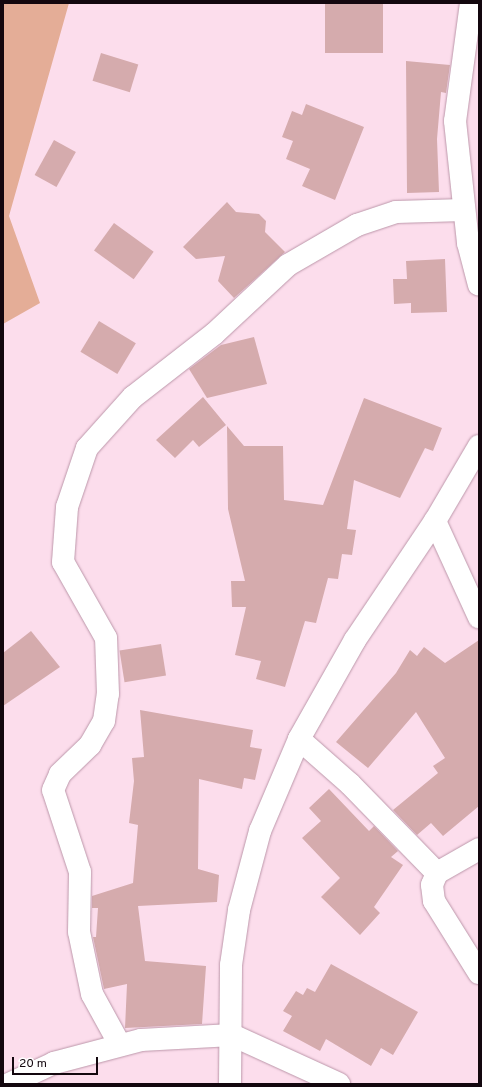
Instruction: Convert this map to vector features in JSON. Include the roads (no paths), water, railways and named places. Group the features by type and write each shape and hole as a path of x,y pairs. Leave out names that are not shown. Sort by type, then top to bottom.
{"street":[{"path":"471,3 455,121 468,244 479,285"},
{"path":"120,1045 92,994 79,932 80,872 53,790 60,774 90,745 104,721 108,694 106,638 62,562 66,507 87,448 133,397 214,334 288,265 357,225 396,212 464,210"},
{"path":"230,1084 232,1035 231,965 239,910 260,831 299,739 355,640 435,521 479,447"},
{"path":"435,521 479,617"},
{"path":"299,739 350,784 437,873"},
{"path":"479,849 437,873 432,885 434,901 479,973"},
{"path":"9,1084 54,1063 140,1040 232,1035 339,1084"}]}
